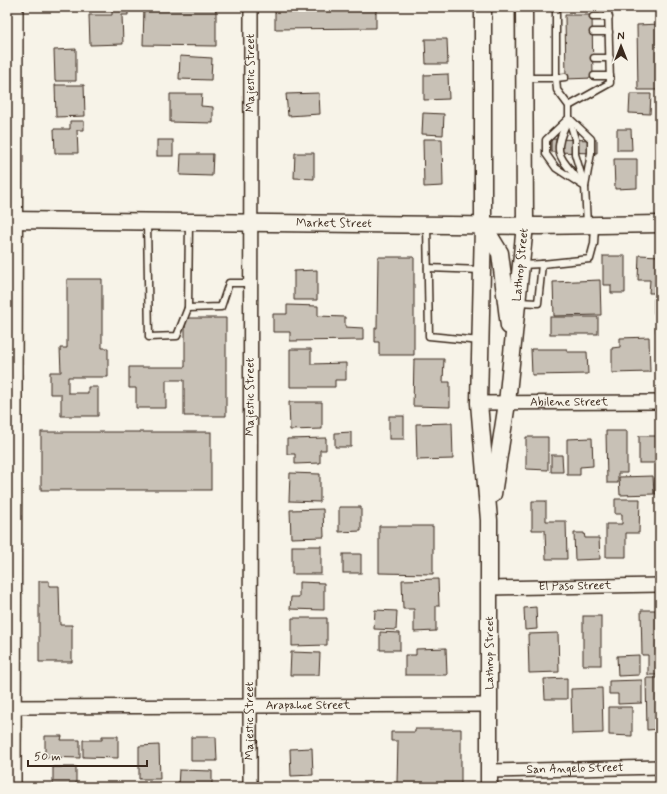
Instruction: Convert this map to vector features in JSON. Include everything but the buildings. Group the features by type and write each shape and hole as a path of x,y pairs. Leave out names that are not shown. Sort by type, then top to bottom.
{"street":[{"path":"14,787 11,708 12,220 16,7"},
{"name":"Majestic Street","path":"250,787 251,7"},
{"name":"Lathrop Street","path":"483,7 483,225 478,403 489,520 489,787"},
{"name":"Lathrop Street","path":"489,520 507,403 525,226 524,7"},
{"name":"Market Street","path":"12,220 525,226 660,224"},
{"path":"483,225 500,253 513,350"},
{"name":"Abilene Street","path":"478,403 660,402"},
{"name":"El Paso Street","path":"489,588 660,585"},
{"name":"Arapahoe Street","path":"11,708 490,705"},
{"name":"San Angelo Street","path":"489,771 660,767"}],"lane":[{"path":"522,265 590,259 594,244 585,187 576,154 576,139 569,118 569,106 557,90 556,7"},
{"path":"569,106 610,83 608,7"},
{"path":"593,17 608,17"},
{"path":"556,18 563,18"},
{"path":"593,32 609,32"},
{"path":"556,33 564,33"},
{"path":"594,58 610,58"},
{"path":"557,59 564,59"},
{"path":"594,76 610,76"},
{"path":"524,78 565,77"},
{"path":"569,118 546,140 546,154 556,168 585,187"},
{"path":"569,118 559,139 559,154 585,187"},
{"path":"569,118 591,139 591,153 585,187"},
{"path":"147,221 149,337 176,336 188,308 189,222"},
{"path":"427,224 429,336 480,341"},
{"path":"518,302 538,303 542,264"},
{"path":"428,268 482,270"},
{"path":"188,308 221,307 229,283 251,283"}]}
